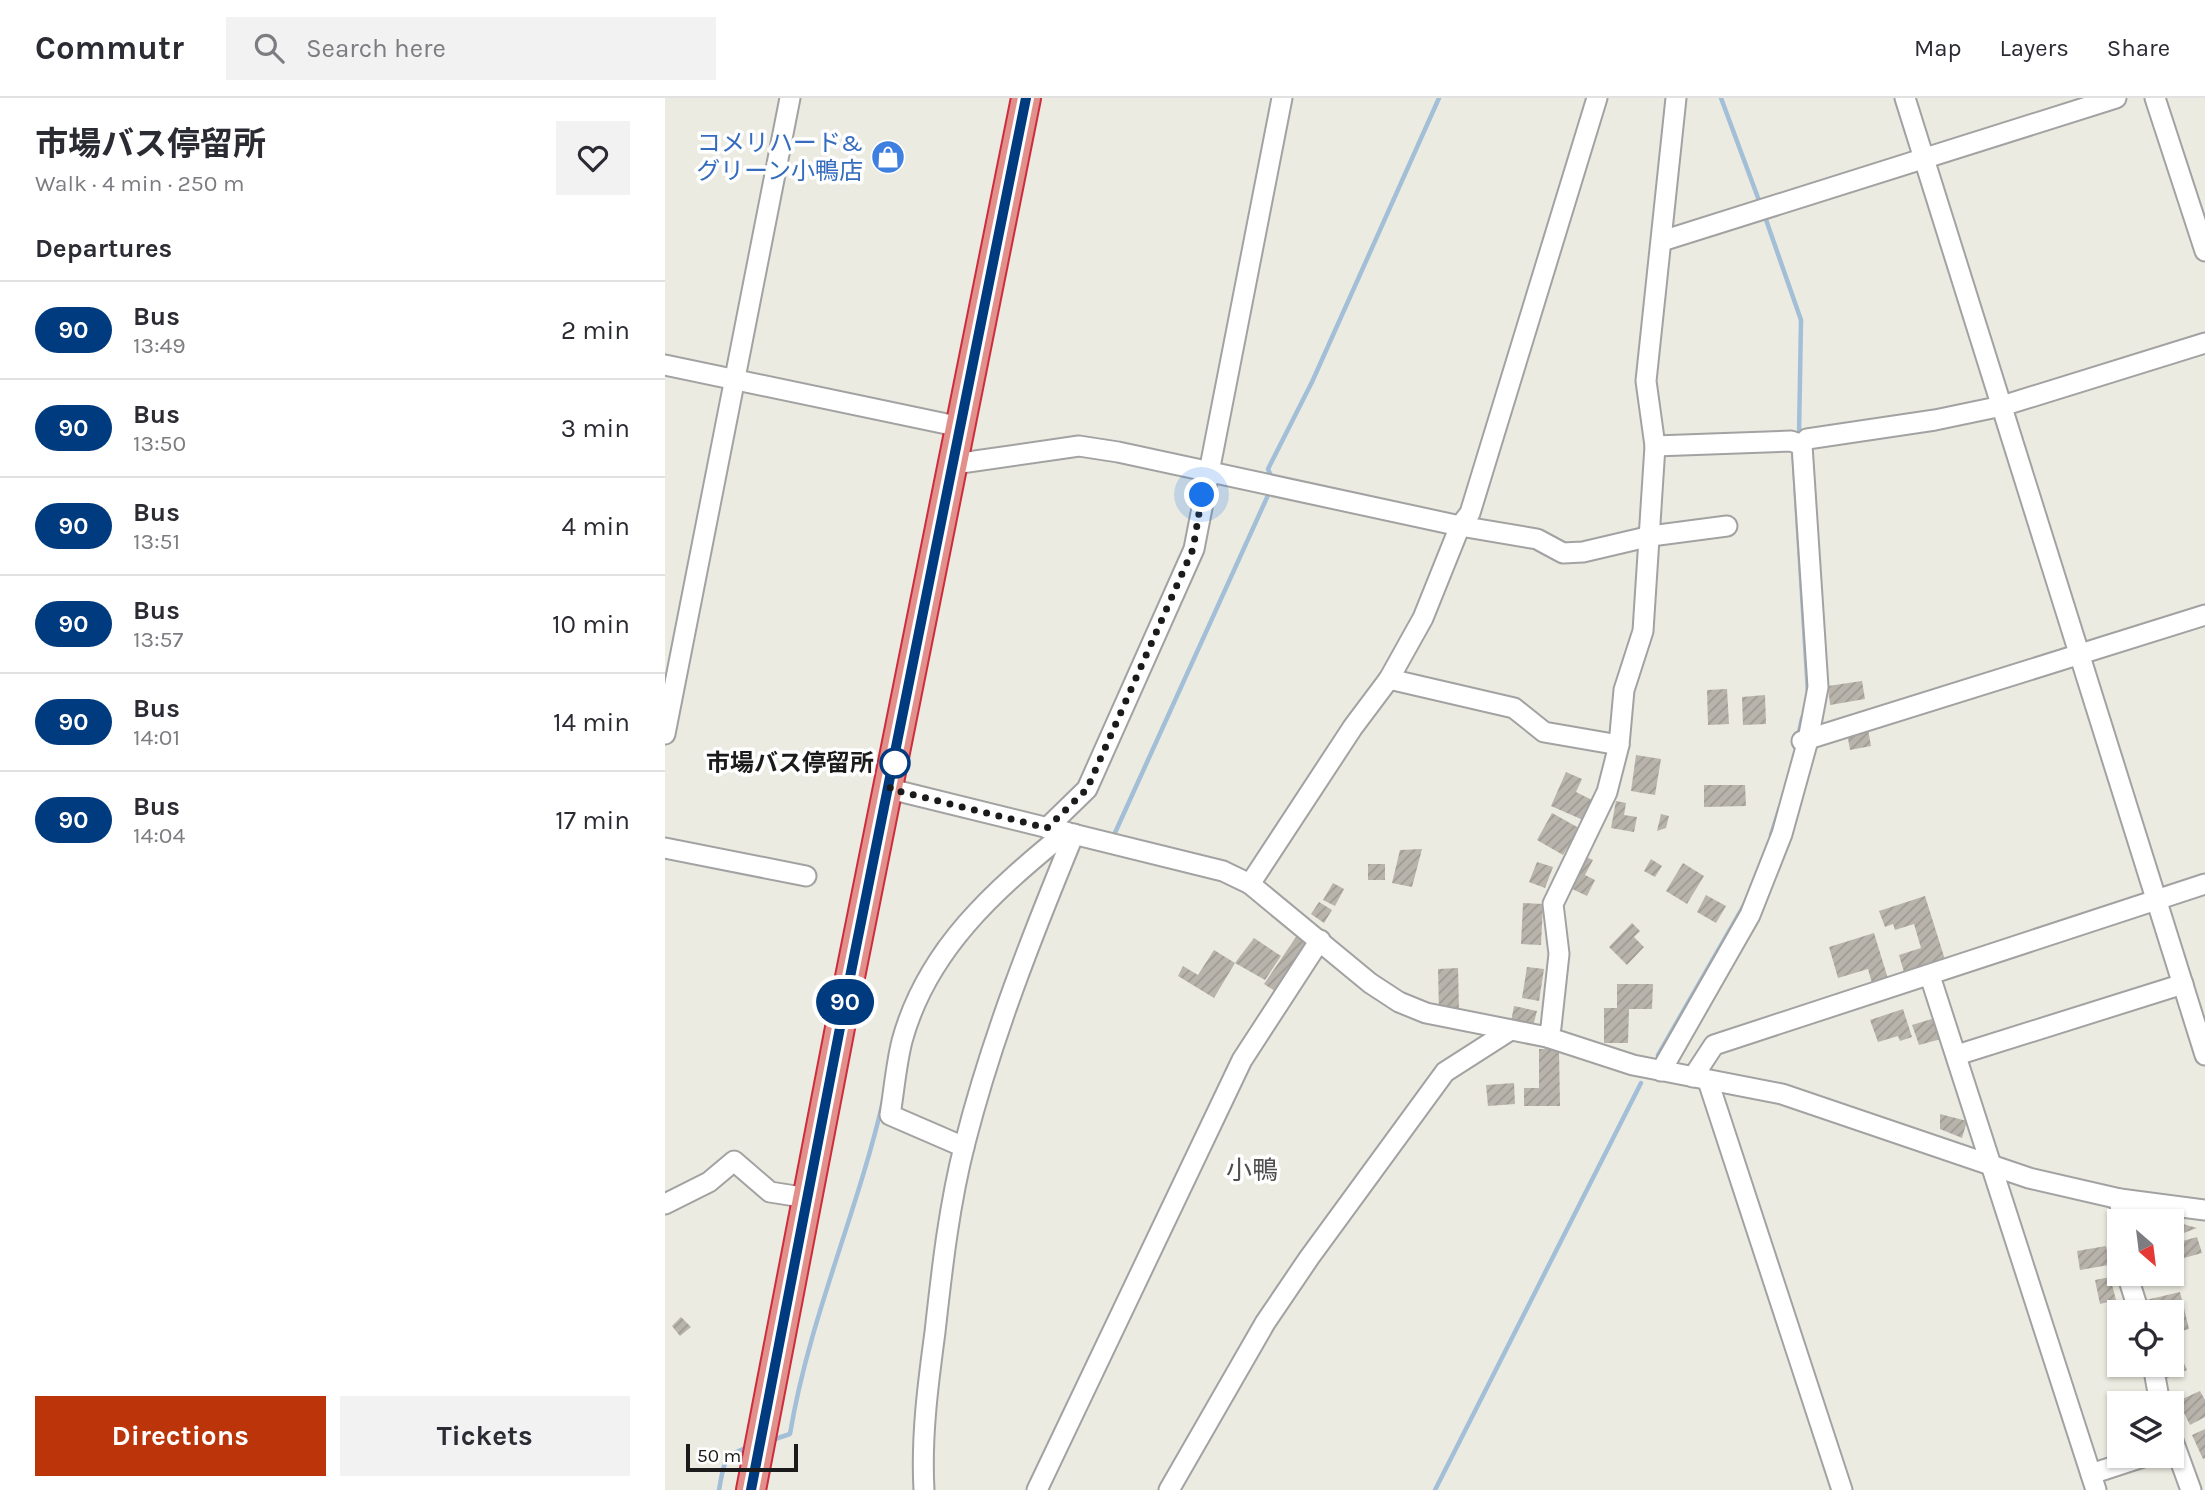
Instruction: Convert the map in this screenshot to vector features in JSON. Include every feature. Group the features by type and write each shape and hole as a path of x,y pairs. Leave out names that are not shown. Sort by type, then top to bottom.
{"highway":[{"path":"751,1490 1026,98"}],"street":[{"path":"665,734 790,98"},
{"path":"923,1490 922,1466 934,1335 943,1263 964,1146 987,1063 1063,831 1087,789 1193,549 1214,471 1282,98"},
{"path":"1250,884 1353,727 1389,679 1423,618 1460,526 1470,513 1597,98"},
{"path":"1546,1037 1551,1027 1559,954 1553,904 1607,792 1619,745 1624,690 1643,629 1655,446 1646,382 1676,98"},
{"path":"1905,98 2205,1055"},
{"path":"1662,241 2116,98"},
{"path":"2155,98 2205,251"},
{"path":"1655,446 1796,443 1807,439 1935,420 2002,406 2205,343"},
{"path":"665,365 961,427"},
{"path":"1661,1070 1749,915 1782,834 1818,687 1796,443"},
{"path":"954,464 1079,446 1214,471 1460,526 1537,539 1563,553 1583,552 1651,536 1727,526"},
{"path":"1805,740 2205,615"},
{"path":"1389,679 1514,708 1544,732 1619,745"},
{"path":"890,789 1223,871 1250,884 1370,983 1399,1002 1426,1013 1546,1037 1700,1079 1782,1094 2029,1178 2120,1199 2205,1210"},
{"path":"964,1146 890,1115 902,1041 922,988 952,940 1002,884 1063,831"},
{"path":"665,848 806,876"},
{"path":"1842,1490 1700,1079 1714,1045 2205,884"},
{"path":"1037,1490 1242,1060 1320,940"},
{"path":"1930,976 2094,1482 2122,1468"},
{"path":"1957,1055 2182,984"},
{"path":"1169,1490 1265,1323 1309,1258 1445,1072 1509,1031"},
{"path":"665,1204 709,1182 734,1161 770,1192 808,1198"},
{"path":"2120,1199 2120,1209"},
{"path":"2182,1468 2191,1490"}],"building":[{"path":"1862,681 1865,699 1830,705 1828,686"},
{"path":"1727,689 1729,724 1708,725 1707,690"},
{"path":"1765,695 1766,724 1743,725 1742,697"},
{"path":"1868,729 1871,746 1850,750 1847,733"},
{"path":"1636,755 1661,759 1655,795 1631,791"},
{"path":"1566,772 1582,779 1576,792 1592,800 1583,820 1551,806"},
{"path":"1704,785 1745,785 1746,806 1704,807"},
{"path":"1616,801 1626,803 1624,815 1637,817 1634,832 1611,828"},
{"path":"1552,813 1579,828 1563,855 1537,840"},
{"path":"1661,814 1669,816 1666,828 1657,831"},
{"path":"1422,849 1412,887 1392,883 1400,850"},
{"path":"1584,856 1593,860 1585,875 1595,880 1587,896 1568,887"},
{"path":"1651,859 1662,866 1655,877 1644,871"},
{"path":"1537,862 1553,867 1545,888 1529,882"},
{"path":"1683,863 1704,876 1687,904 1666,891"},
{"path":"1368,864 1385,864 1385,880 1368,880"},
{"path":"1333,883 1344,889 1335,906 1323,900"},
{"path":"1706,895 1726,906 1716,923 1697,912"},
{"path":"1925,896 1947,966 1906,979 1899,955 1921,948 1914,924 1895,930 1893,924 1885,927 1879,911"},
{"path":"1319,902 1332,910 1324,923 1311,914"},
{"path":"1523,903 1543,904 1541,945 1521,944"},
{"path":"1632,923 1640,931 1634,937 1644,947 1627,965 1609,947"},
{"path":"1874,933 1889,982 1873,987 1868,969 1838,978 1829,947"},
{"path":"1298,934 1311,942 1278,993 1264,984"},
{"path":"1254,938 1281,956 1265,980 1235,963"},
{"path":"1214,950 1235,963 1214,998 1178,976 1183,966 1198,975"},
{"path":"1527,967 1544,969 1539,1001 1522,998"},
{"path":"1458,968 1459,1011 1439,1012 1438,969"},
{"path":"1617,984 1653,984 1652,1009 1629,1009 1628,1043 1604,1043 1604,1008 1617,1008"},
{"path":"1514,1006 1537,1011 1533,1026 1511,1022"},
{"path":"1903,1009 1912,1037 1900,1041 1898,1036 1878,1042 1870,1020"},
{"path":"1935,1018 1941,1039 1919,1045 1912,1025"},
{"path":"1539,1049 1559,1049 1560,1106 1524,1106 1524,1088 1539,1088"},
{"path":"1514,1083 1515,1104 1488,1106 1486,1085"},
{"path":"1940,1114 1967,1121 1962,1138 1940,1129"},
{"path":"2184,1224 2197,1228 2184,1233"},
{"path":"2197,1237 2202,1253 2184,1258 2184,1241"},
{"path":"2106,1246 2107,1265 2080,1270 2077,1251"},
{"path":"2107,1278 2107,1286 2112,1286 2116,1300 2107,1300 2100,1304 2095,1280"},
{"path":"2180,1292 2182,1300 2146,1300"},
{"path":"2184,1308 2189,1329 2184,1330"},
{"path":"681,1317 691,1327 680,1336 672,1326"},
{"path":"2200,1391 2205,1400 2205,1417 2190,1425 2184,1413 2184,1398"},
{"path":"2205,1429 2205,1458 2203,1459 2192,1435"}],"waterway":[{"path":"1271,476 1268,469 1312,382 1439,98"},
{"path":"1721,98 1761,206"},
{"path":"1764,214 1801,320 1799,436"},
{"path":"1793,447 1808,693"},
{"path":"1114,835 1269,493"},
{"path":"1798,737 1802,718"},
{"path":"1771,835 1780,807"},
{"path":"1658,1055 1744,905"},
{"path":"929,960 939,944"},
{"path":"1435,1490 1641,1083"},
{"path":"772,1440 790,1434 809,1349 883,1101"},
{"path":"719,1490 729,1457 750,1447"}],"bus line":[{"name":"90","path":"751,1490 844,1007 890,789 1026,98"}],"place":[{"name":"コメリハード& グリーン小鴨店","path":"888,157"},
{"name":"市場バス停留所","path":"895,763"}],"district":[{"name":"小鴨","path":"1252,1170"}],"route":[{"path":"895,763 890,789 1047,828 1087,789 1193,549 1202,495"}]}
